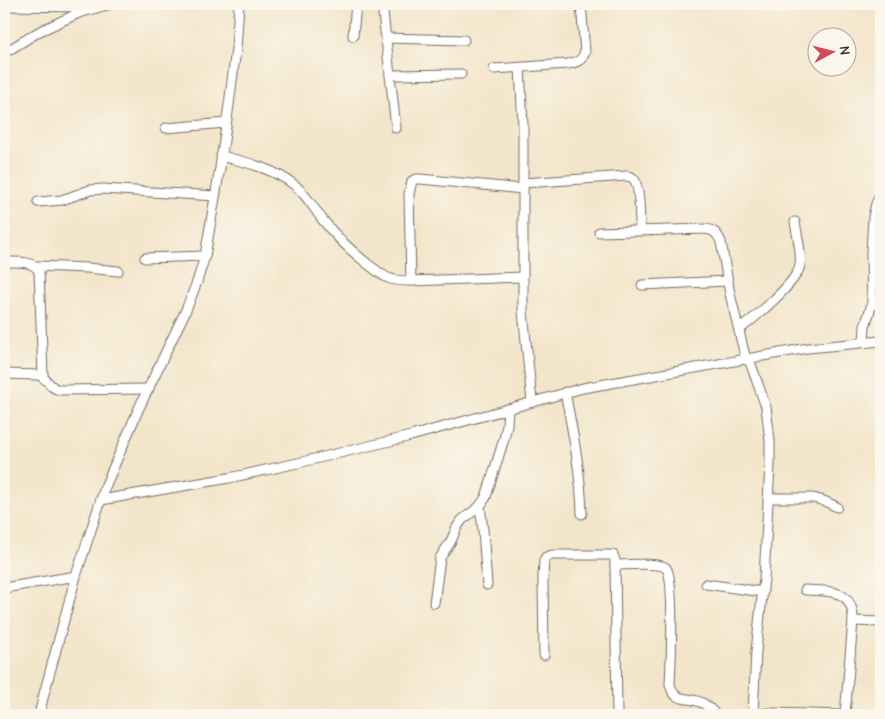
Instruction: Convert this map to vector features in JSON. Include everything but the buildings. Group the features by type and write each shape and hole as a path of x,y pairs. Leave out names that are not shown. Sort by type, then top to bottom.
{"street":[{"path":"4,53 40,32 79,13 111,4"},
{"path":"39,715 76,576 101,500 114,465 189,302 205,256 226,123 236,48 239,4"},
{"path":"353,36 356,4"},
{"path":"382,4 396,128"},
{"path":"494,69 568,64 582,59 584,52 580,4"},
{"path":"4,6 43,5 93,8"},
{"path":"386,38 464,40"},
{"path":"520,68 523,126 523,311 532,402"},
{"path":"390,75 461,74"},
{"path":"166,128 226,123"},
{"path":"221,156 272,172 296,187 337,238 379,273 388,278 411,281 522,277"},
{"path":"411,281 409,194 412,181 416,179 523,186 627,176 634,180 636,186 639,202 640,231"},
{"path":"38,202 62,200 90,190 103,189 215,196"},
{"path":"864,342 872,304 871,246 873,217 881,192"},
{"path":"739,330 778,295 797,273 800,267 800,259 795,222"},
{"path":"599,232 710,229 719,237 721,242 739,330 766,407 769,424 770,464 763,592 751,715 787,713 844,715 854,614 846,597 838,593 805,590"},
{"path":"145,258 205,256"},
{"path":"4,262 118,271"},
{"path":"37,266 39,271 43,376 51,386 60,390 148,389"},
{"path":"642,285 728,281"},
{"path":"101,500 229,478 302,462 411,436 565,392 808,348 881,341"},
{"path":"4,374 43,376"},
{"path":"565,392 577,453 582,514"},
{"path":"434,603 440,558 451,542 462,520 480,506 486,497 504,439 508,409"},
{"path":"768,498 813,498 837,506"},
{"path":"480,506 487,585"},
{"path":"544,655 543,566 546,557 552,555 613,555 616,565 617,715"},
{"path":"616,565 655,565 666,568 671,590 672,639 670,684 672,691 678,698 703,703 716,715"},
{"path":"4,588 76,576"},
{"path":"706,584 763,592"},
{"path":"853,621 881,622"}]}
